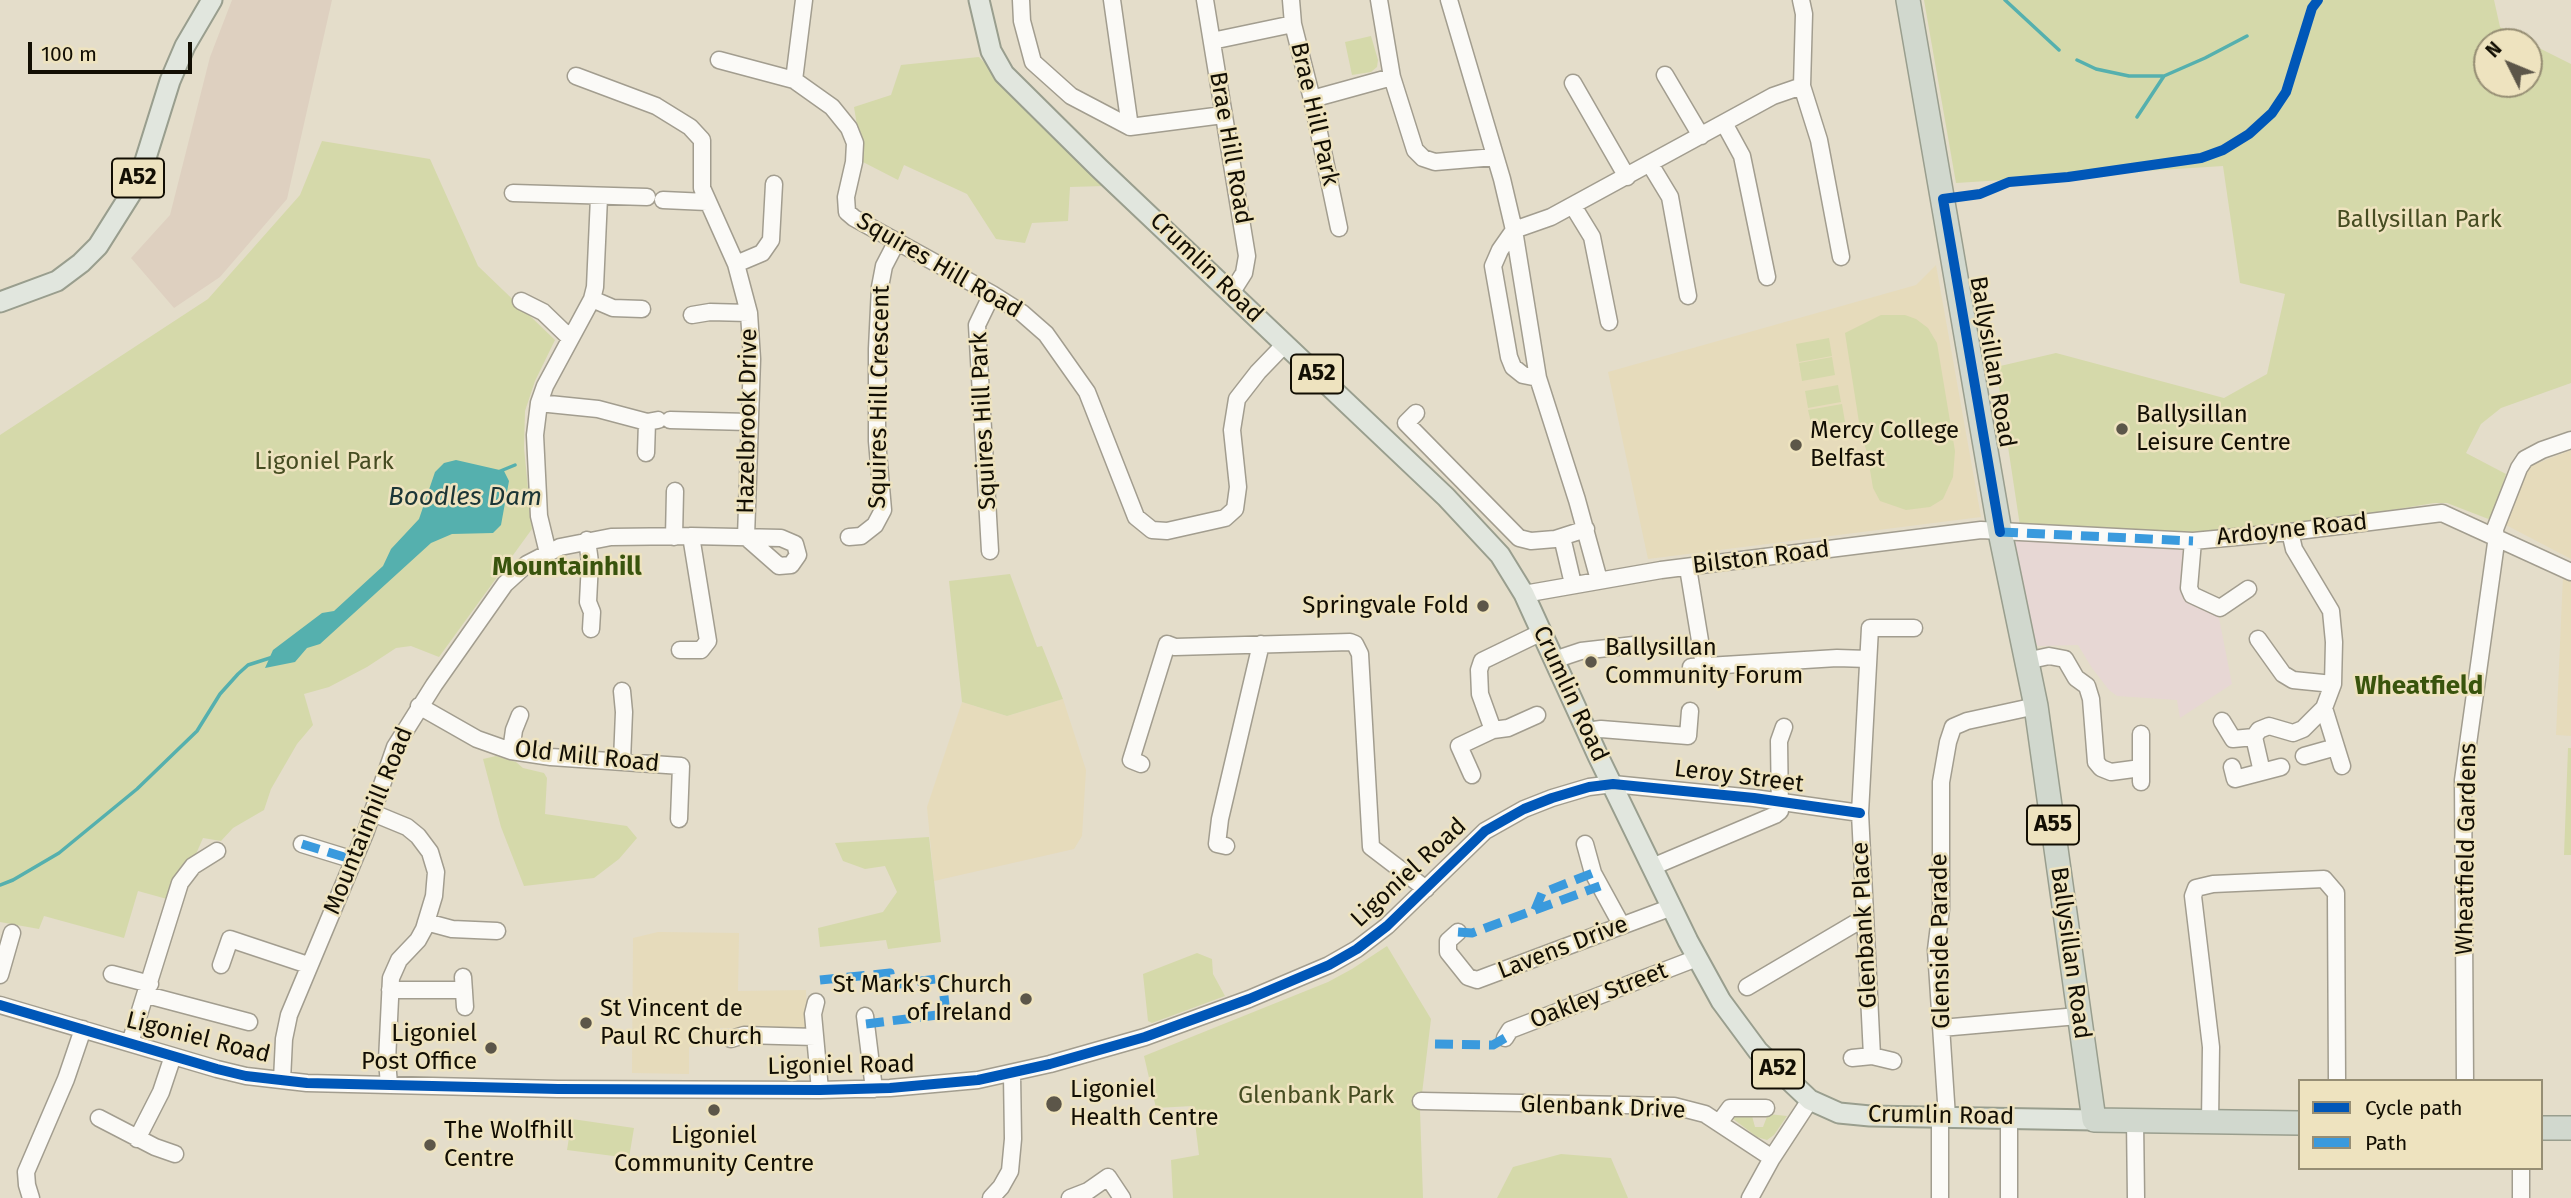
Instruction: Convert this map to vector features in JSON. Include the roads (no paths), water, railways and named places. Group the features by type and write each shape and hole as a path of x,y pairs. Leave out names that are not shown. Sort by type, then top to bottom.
{"highway":[{"name":"Ballysillan Road","path":"1908,0 2000,532 2036,706 2094,1119"},
{"name":"Crumlin Road","path":"2094,1119 2298,1123"},
{"path":"2543,1128 2571,1128"}],"main road":[{"name":"A52","path":"0,302 57,281 81,263 104,238 132,192 180,57 212,0"},
{"name":"Crumlin Road","path":"979,0 991,51 1004,74 1099,168 1446,497 1500,555 1524,594 1586,731 1697,958 1721,1002 1751,1042 1811,1100 1839,1113 2094,1119"}],"street":[{"path":"719,60 794,80 804,0"},
{"path":"1021,0 1022,21 1033,62 1071,96 1130,127 1223,115"},
{"path":"1112,0 1130,127"},
{"name":"Brae Hill Road","path":"1205,0 1247,256 1244,274 1232,292"},
{"name":"Brae Hill Park","path":"1291,0 1293,24 1339,228"},
{"path":"1379,0 1392,77 1415,150 1423,158 1435,162 1495,157"},
{"path":"1449,0 1514,230 1538,378 1586,529 1599,580"},
{"path":"1801,0 1804,14 1802,86 1819,140 1841,257"},
{"path":"1212,41 1293,24"},
{"path":"1665,75 1701,136"},
{"name":"Hazelbrook Drive","path":"576,76 656,106 697,133 703,148 702,188 736,264 749,313 752,359 746,537"},
{"path":"1312,99 1392,77"},
{"name":"Squires Hill Road","path":"794,80 832,107 849,128 855,144 846,197 848,212 854,218 992,294 1022,313 1046,334 1067,360 1087,392 1136,517 1152,530 1169,530 1225,518 1235,509 1238,487 1232,430 1237,399 1285,344"},
{"path":"1573,83 1627,177"},
{"path":"1538,378 1523,375 1513,367 1493,266 1514,230 1551,217 1773,96 1802,86"},
{"path":"1724,123 1742,156 1767,277"},
{"path":"1650,164 1670,197 1688,296"},
{"path":"736,264 762,253 771,240 774,184"},
{"path":"513,192 707,202"},
{"path":"548,553 539,516 535,435 539,403 596,287 599,197"},
{"path":"1573,205 1592,237 1609,321"},
{"name":"Squires Hill Crescent","path":"849,537 861,536 875,525 883,510 877,441 880,287 884,265 897,242"},
{"name":"Squires Hill Park","path":"990,551 977,325 992,294"},
{"path":"592,299 613,308 642,309"},
{"path":"521,301 543,312 570,338"},
{"path":"692,315 749,313"},
{"path":"539,403 658,421 749,422"},
{"path":"1416,413 1406,424 1519,538 1531,541 1562,537 1586,529"},
{"path":"646,453 658,421"},
{"name":"Wheatfield Gardens","path":"2465,1079 2463,780 2495,529 2525,459 2571,440"},
{"path":"674,537 675,491"},
{"name":"Ardoyne Road","path":"2000,532 2193,541 2442,513 2571,572"},
{"name":"Bilston Road","path":"1524,594 1573,584 1688,568 1981,530 2000,532"},
{"path":"2262,772 2254,737 2259,730 2269,726 2293,733 2303,729 2324,708 2333,684 2334,642 2331,611 2294,549 2290,532"},
{"path":"680,650 701,650 708,641 691,536"},
{"name":"Mountainhill Road","path":"282,1080 286,1028 309,965 373,813 395,747 419,706 505,584 527,564 561,547 587,540 611,537 746,537"},
{"path":"1562,537 1573,584"},
{"path":"587,540 590,562 588,602 593,612 591,629"},
{"path":"2193,541 2189,588 2192,595 2220,608 2248,589"},
{"path":"1688,568 1697,666 1837,658 1868,659"},
{"name":"Glenbank Place","path":"1872,1056 1860,813 1870,628 1914,628"},
{"path":"1493,730 1480,694 1479,670 1482,661 1542,632"},
{"path":"2258,639 2283,674 2293,680 2333,684"},
{"path":"1141,764 1131,760 1167,643 1175,648 1350,642 1355,644 1360,654 1371,847 1426,889"},
{"path":"1226,846 1217,844 1220,819 1261,644"},
{"path":"1554,660 1581,651 1634,645"},
{"path":"2026,661 2049,656 2065,659 2076,678 2087,686 2091,699 2096,762 2101,768 2111,772 2141,775 2141,734"},
{"path":"622,691 622,761"},
{"name":"Old Mill Road","path":"419,706 477,739 511,751 551,757 681,766 680,819"},
{"name":"Glenside Parade","path":"1940,1198 1943,1117 1936,950 1941,909 1941,782 1954,727 1967,721 2036,706"},
{"path":"2324,708 2342,766"},
{"path":"1586,731 1601,729 1688,736 1690,711"},
{"path":"511,751 514,730 520,715"},
{"path":"1472,775 1459,746 1493,730 1508,729 1537,715"},
{"path":"2222,721 2233,739 2254,737"},
{"path":"1652,867 1780,811 1779,741 1784,727"},
{"path":"2305,757 2336,747"},
{"path":"2232,767 2235,779 2281,767"},
{"name":"Ligoniel Road","path":"0,1004 246,1076 282,1080 558,1088 820,1090 978,1080 1012,1074 1144,1037 1249,999 1329,965 1357,950 1381,932 1470,845 1505,818 1552,797 1613,784"},
{"name":"Leroy Street","path":"1613,784 1754,798 1860,813"},
{"path":"373,813 407,827 418,836 434,861 436,883 426,922 418,940 399,960 394,970 390,990 387,1061 389,1084"},
{"path":"1585,844 1593,873 1622,926"},
{"path":"302,845 354,860"},
{"path":"130,1043 180,883 194,866 217,851"},
{"path":"2210,1123 2211,1046 2193,896 2196,888 2213,884 2324,879 2336,892 2337,1079"},
{"name":"Lavens Drive","path":"1458,932 1448,941 1448,953 1476,987 1672,907"},
{"path":"1746,987 1864,918"},
{"path":"426,922 452,929 497,931"},
{"path":"0,975 12,933"},
{"path":"221,965 230,939 309,965"},
{"name":"Oakley Street","path":"1505,1038 1510,1030 1697,958"},
{"path":"112,974 208,1017 249,1022"},
{"path":"390,990 464,984 465,1007"},
{"path":"816,1002 813,1014 820,1090"},
{"path":"865,1016 874,1088"},
{"path":"1941,1028 2078,1016"},
{"path":"31,1198 26,1172 66,1079 83,1029"},
{"path":"731,1040 744,1035 815,1037"},
{"path":"137,1139 161,1092 173,1056"},
{"path":"1852,1058 1872,1056 1894,1061"},
{"path":"998,1196 1010,1171 1013,1139 1012,1074"},
{"path":"1750,1198 1772,1158 1811,1100"},
{"name":"Glenbank Drive","path":"1421,1101 1674,1106 1705,1114 1772,1158"},
{"path":"1719,1123 1730,1108 1762,1113"},
{"path":"2009,1117 2009,1198"},
{"path":"99,1118 137,1139 176,1154"},
{"path":"2135,1120 2136,1198"},
{"path":"2521,1170 2521,1198"},
{"path":"1070,1198 1088,1191 1108,1177 1122,1198"}],"water":[{"name":"Boodles Dam","path":"456,460 504,471 509,481 501,525 493,533 452,534 431,543 320,644 307,648 295,662 265,668 273,650 322,613 334,611 383,566 391,549 419,519 435,472 444,463"}],"waterway":[{"path":"2005,0 2059,50"},
{"path":"2077,60 2096,69 2129,76 2164,76 2247,36"},
{"path":"2137,117 2164,76"},
{"path":"498,472 515,465"},
{"path":"0,885 59,853 137,789 197,731 220,694 238,674 248,665 273,657"}],"place":[{"name":"Ballysillan Leisure Centre","path":"2122,429"},
{"name":"Mercy College Belfast","path":"1796,445"},
{"name":"Springvale Fold","path":"1483,606"},
{"name":"Ballysillan Community Forum","path":"1591,662"},
{"name":"St Mark's Church of Ireland","path":"1026,999"},
{"name":"St Vincent de Paul RC Church","path":"586,1023"},
{"name":"Ligoniel Post Office","path":"491,1048"},
{"name":"Ligoniel Health Centre","path":"1054,1104"},
{"name":"Ligoniel Community Centre","path":"714,1110"},
{"name":"The Wolfhill Centre","path":"430,1145"}],"district":[{"name":"Mountainhill","path":"567,568"},
{"name":"Wheatfield","path":"2419,687"}],"park label":[{"name":"Ballysillan Park","path":"2419,220"},
{"name":"Ligoniel Park","path":"324,462"},
{"name":"Glenbank Park","path":"1316,1096"}]}
